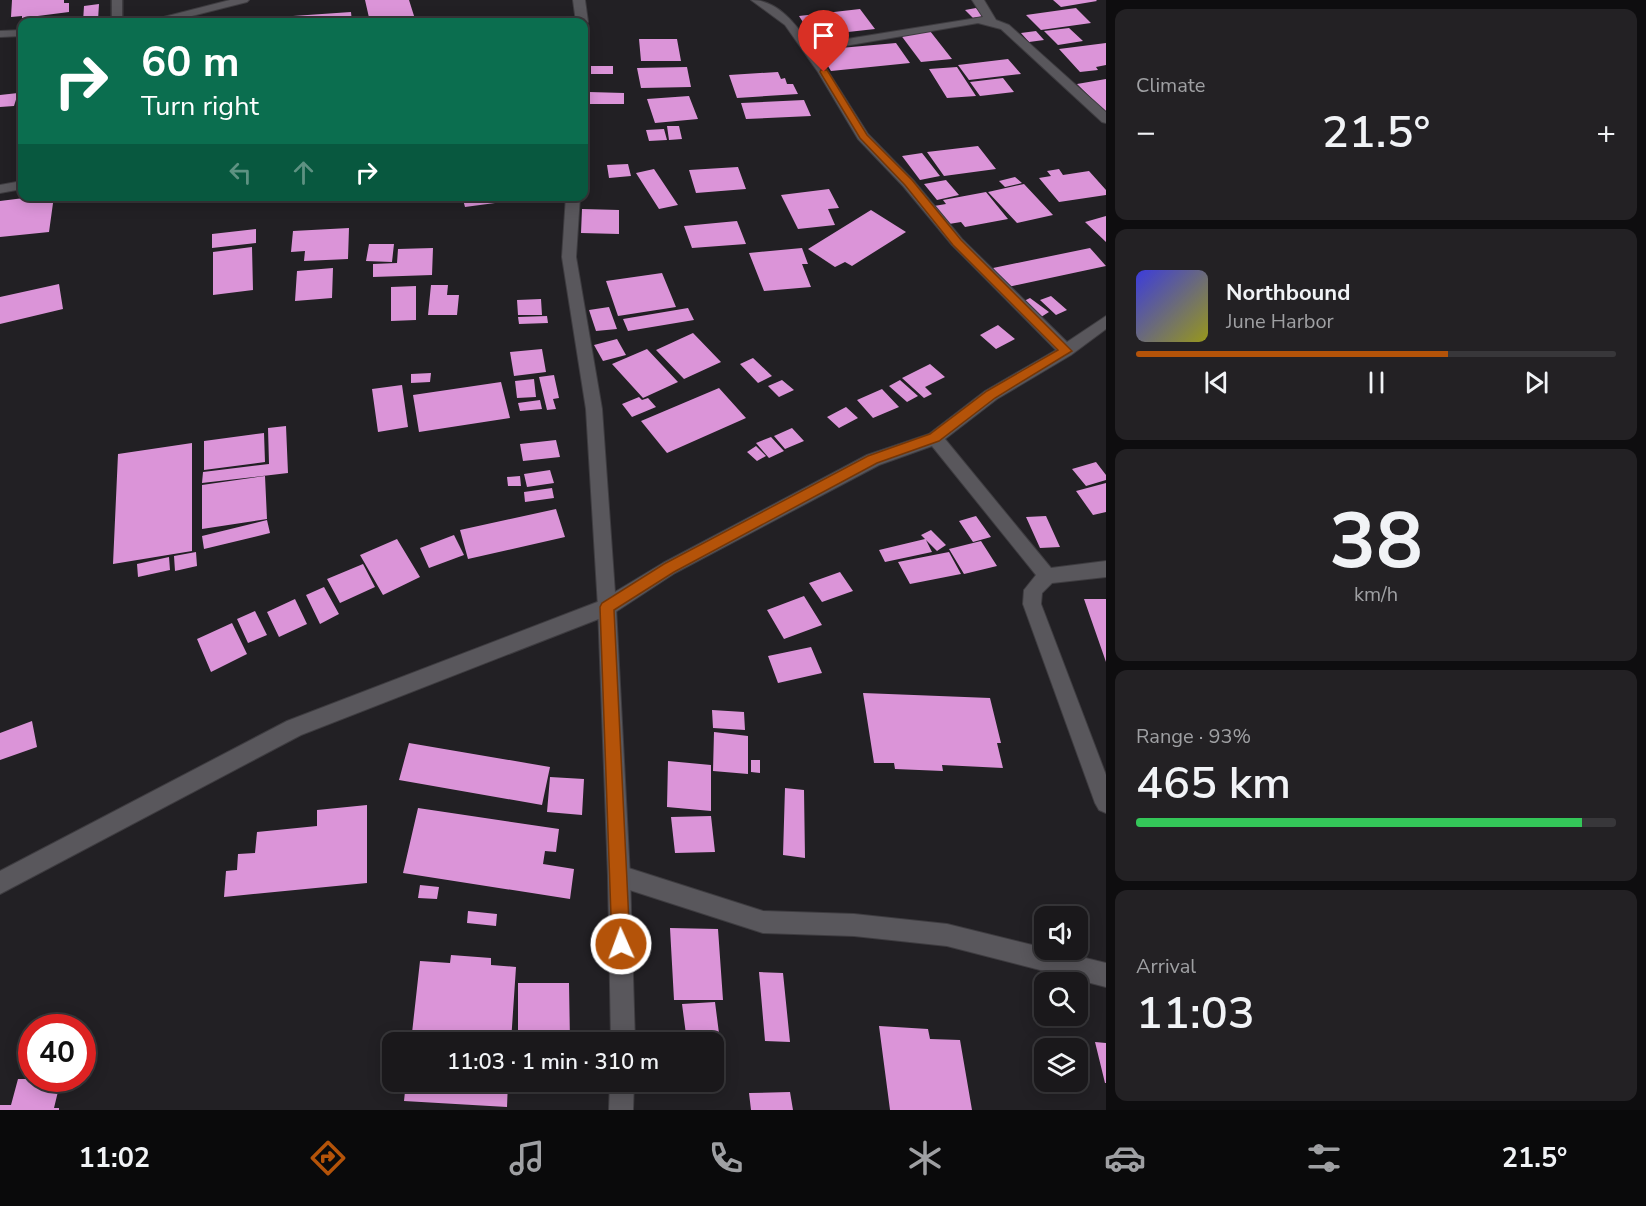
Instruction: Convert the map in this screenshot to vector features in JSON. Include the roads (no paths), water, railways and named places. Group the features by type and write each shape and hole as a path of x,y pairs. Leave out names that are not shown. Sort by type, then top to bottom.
{"street":[{"path":"172,18 243,0"},
{"path":"579,0 581,18"},
{"path":"757,0 789,23 824,72 863,136 908,183 957,242 1066,351"},
{"path":"978,0 993,22"},
{"path":"806,49 978,20 993,22 1005,27 1106,119"},
{"path":"0,34 18,33"},
{"path":"0,189 18,185"},
{"path":"573,201 569,257 594,409 607,607 619,876 623,1032"},
{"path":"0,883 294,728 607,607 669,568 873,460 935,438 991,395 1066,351 1106,321"},
{"path":"935,438 1047,576"},
{"path":"1106,569 1047,576 1033,590 1032,604 1106,803"},
{"path":"619,876 763,922 854,925 947,935 1106,975"},
{"path":"621,1110 622,1092"}],"lane":[{"path":"117,0 117,18"}]}
